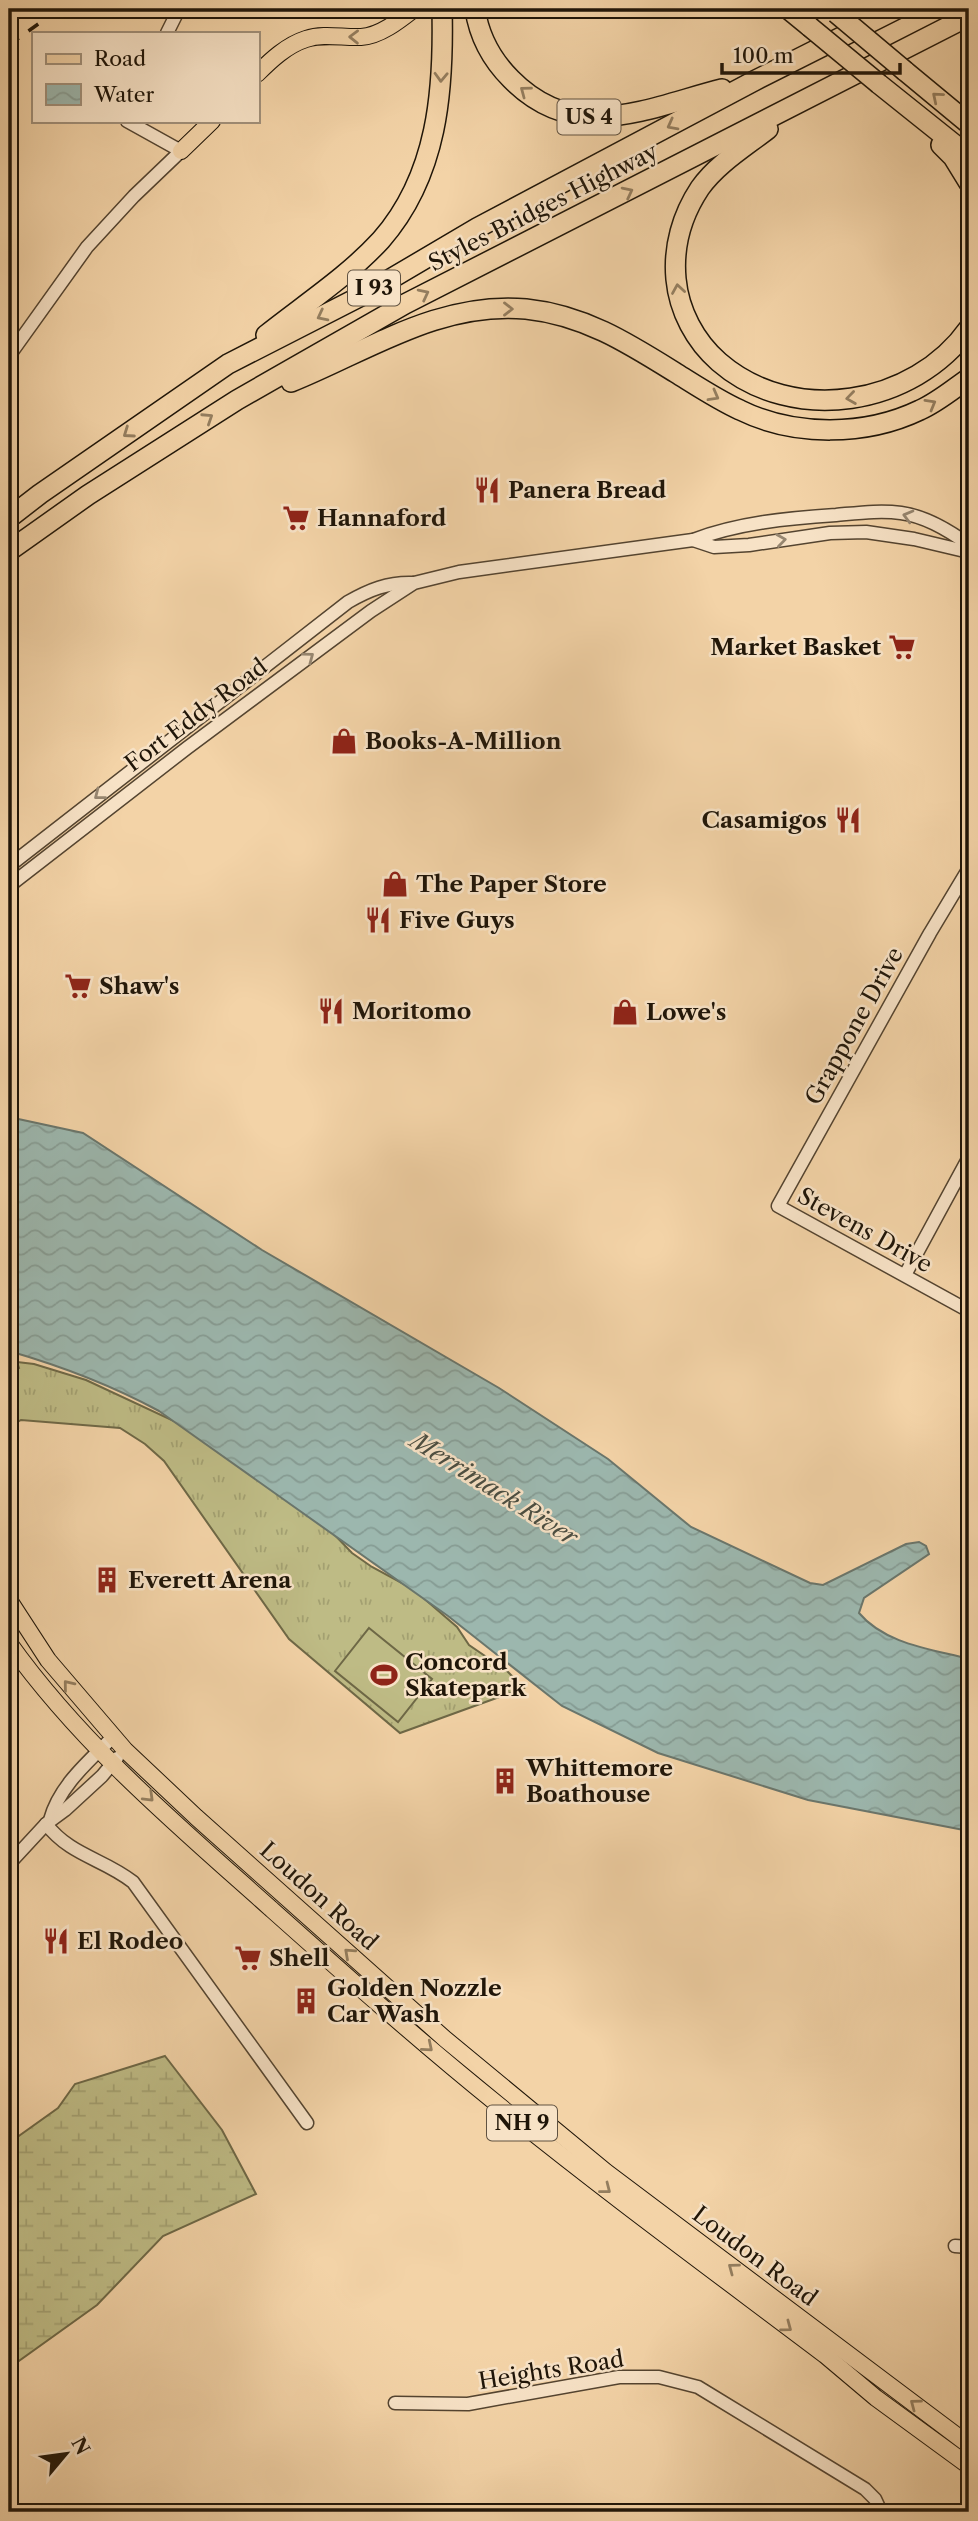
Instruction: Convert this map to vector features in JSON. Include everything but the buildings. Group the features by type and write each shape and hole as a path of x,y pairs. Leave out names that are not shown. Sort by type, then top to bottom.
{"highway":[{"path":"228,364 351,269 381,239 398,217 418,181 428,155 438,114 442,9"},
{"name":"US 4","path":"475,9 488,48 505,73 520,89 540,102 573,115 597,118 626,116 754,81"},
{"path":"788,9 969,156"},
{"path":"817,50 869,9"},
{"name":"I 93","path":"754,81 897,9"},
{"path":"833,11 969,124"},
{"name":"Styles Bridges Highway","path":"9,551 88,495 237,400 405,304 969,16"},
{"name":"Styles Bridges Highway","path":"9,518 228,364 365,294 477,228 754,81"},
{"path":"809,98 719,167 701,187 687,211 678,237 675,265 677,292 692,330 708,352 729,370 753,384 779,394 834,400 888,390 914,379 937,364 957,345 969,328"},
{"path":"920,116 931,135 953,157 969,183"},
{"path":"237,400 293,382 384,338 437,318 503,309 548,312 586,322 631,345 741,411 761,419 800,428 839,430 894,421 928,406 969,378"},
{"path":"9,509 40,494"},
{"path":"9,562 88,495"}],"main road":[{"path":"259,72 272,59 308,38 365,37 382,31 414,9"},
{"path":"181,151 211,122"},
{"name":"Loudon Road","path":"9,1600 48,1660 113,1737 223,1842 445,2039 624,2186 969,2445"},
{"name":"Loudon Road","path":"9,1643 28,1670 81,1732 178,1826 369,1996 495,2103 825,2355 876,2398 969,2466"}],"street":[{"path":"168,32 179,9"},
{"path":"9,356 87,247 134,195 181,151 129,122"},
{"name":"Fort Eddy Road","path":"9,866 348,602 387,584 414,583 459,572 693,540 742,525 870,512 903,513 931,523 969,545"},
{"name":"Fort Eddy Road","path":"693,540 714,547 749,545 830,533 866,532 914,539 969,552"},
{"name":"Fort Eddy Road","path":"9,886 187,748 371,611 414,583"},
{"name":"Grappone Drive","path":"778,1206 930,933 969,869"},
{"path":"905,1275 969,1157"},
{"name":"Stevens Drive","path":"778,1206 969,1311"},
{"path":"48,1822 61,1792 113,1737"},
{"path":"9,1864 48,1822 65,1810 125,1749"},
{"path":"48,1822 68,1847 107,1865 132,1882 307,2123"},
{"path":"955,2246 969,2247"},
{"name":"Heights Road","path":"395,2403 468,2404 619,2377 659,2377 698,2387 745,2414 865,2489 875,2499 881,2512"}],"green space":[{"path":"17,1362 34,1364 86,1380 204,1435 328,1528 352,1553 413,1589 457,1627 469,1645 507,1671 524,1688 400,1733 289,1639 164,1461 145,1444 120,1428 21,1420 9,1427 9,1370 11,1372 19,1368"},
{"name":"Concord Skatepark","path":"369,1628 432,1679 398,1722 335,1671"},
{"path":"165,2056 222,2130 256,2194 163,2236 97,2305 9,2368 9,2143 58,2108 75,2084"}],"water":[{"name":"Merrimack River","path":"9,1117 83,1133 262,1250 499,1388 608,1459 691,1527 810,1583 823,1585 906,1544 919,1542 926,1546 929,1554 864,1598 859,1613 895,1639 969,1659 969,1831 808,1800 658,1753 562,1706 448,1616 159,1411 86,1377 9,1351"}],"railway":[{"path":"9,45 59,9"}],"place":[{"name":"Panera Bread","path":"487,490"},
{"name":"Hannaford","path":"296,518"},
{"name":"Market Basket","path":"902,647"},
{"name":"Books-A-Million","path":"344,741"},
{"name":"Casamigos","path":"848,820"},
{"name":"The Paper Store","path":"395,884"},
{"name":"Five Guys","path":"378,920"},
{"name":"Shaw's","path":"78,986"},
{"name":"Moritomo","path":"331,1011"},
{"name":"Lowe's","path":"625,1012"},
{"name":"Everett Arena","path":"107,1580"},
{"name":"Concord Skatepark","path":"384,1675"},
{"name":"Whittemore Boathouse","path":"505,1781"},
{"name":"El Rodeo","path":"56,1941"},
{"name":"Shell","path":"248,1958"},
{"name":"Golden Nozzle Car Wash","path":"306,2001"}]}
